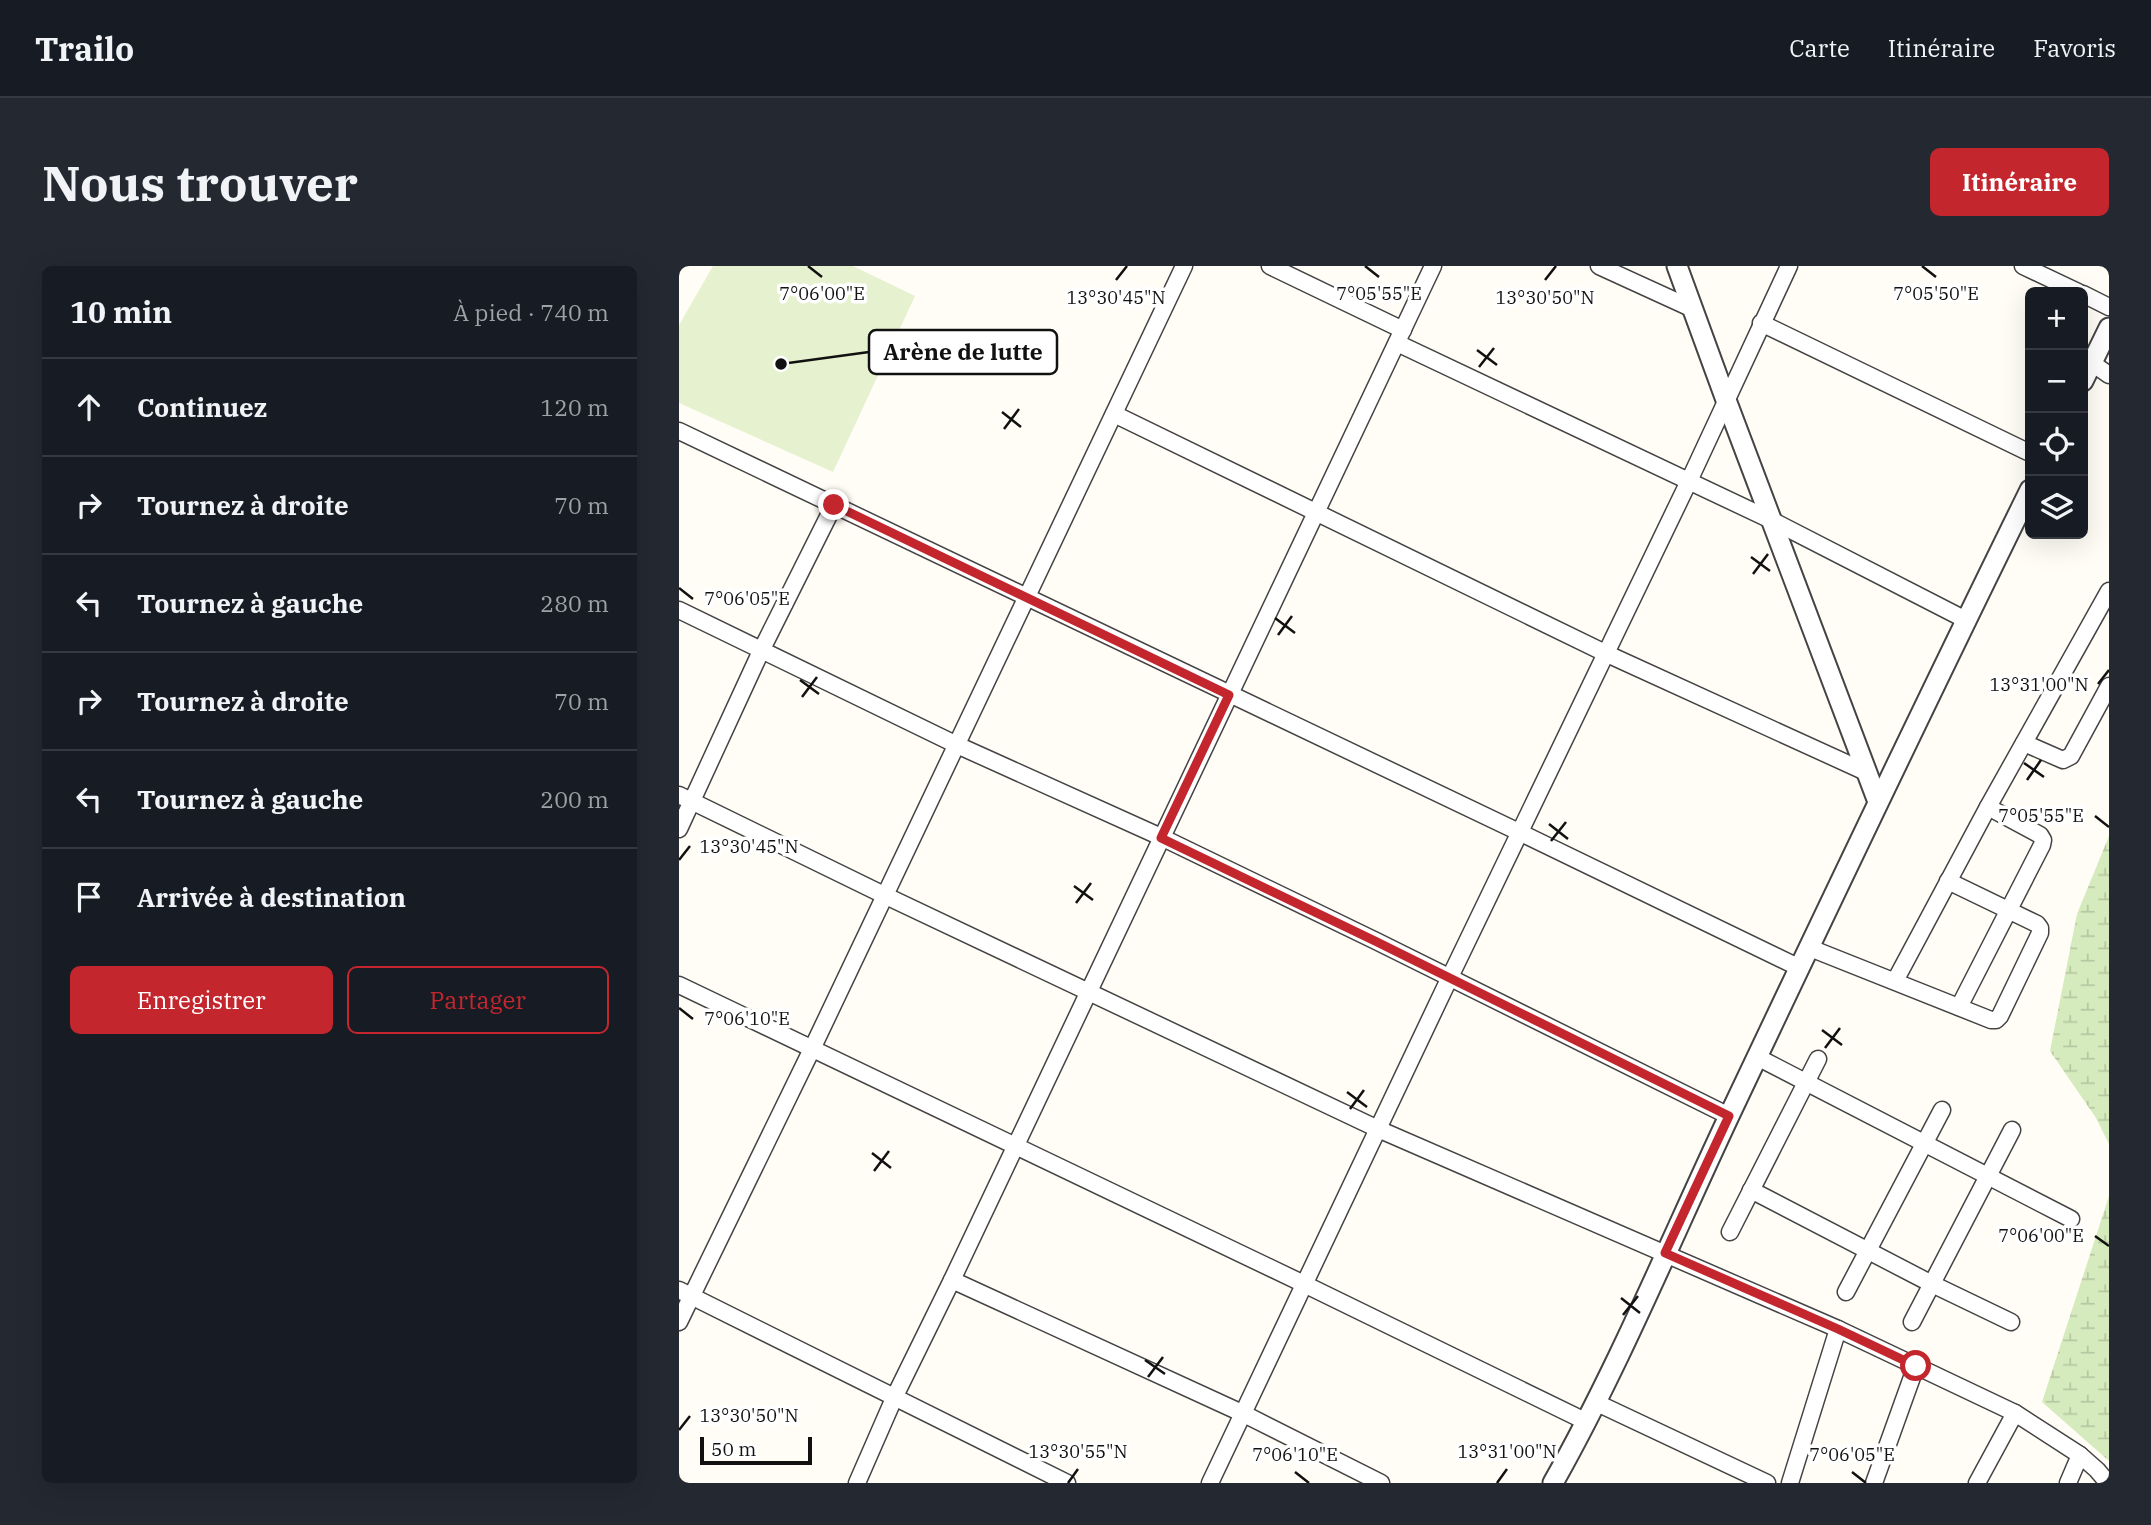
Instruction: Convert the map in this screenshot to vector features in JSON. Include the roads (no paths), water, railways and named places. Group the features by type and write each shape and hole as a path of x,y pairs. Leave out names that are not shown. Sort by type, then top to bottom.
{"street":[{"path":"679,1322 685,1294 812,1049 1184,266"},
{"path":"1270,266 1293,271 1400,337 1773,521 1966,620"},
{"path":"857,1483 895,1396 1433,266"},
{"path":"1599,266 1693,309"},
{"path":"1677,266 1725,400 1878,802"},
{"path":"1210,1483 1789,266"},
{"path":"2023,266 2067,287"},
{"path":"2088,297 2109,307"},
{"path":"1761,323 2025,451"},
{"path":"2088,370 2109,328"},
{"path":"2091,363 2109,375"},
{"path":"1114,414 1605,653 1868,773"},
{"path":"679,431 1800,968"},
{"path":"1553,1483 1597,1403 1729,1116 2025,500"},
{"path":"679,829 685,798 834,505"},
{"path":"1895,981 1988,807 2109,591"},
{"path":"679,610 957,745 1161,838 1450,977 1729,1116"},
{"path":"2024,743 2063,760 2067,759 2109,686"},
{"path":"685,798 1378,1129 1838,1329 2015,1413 2080,1455 2108,1483"},
{"path":"1959,1007 2043,840 2040,835 1988,807"},
{"path":"1810,948 1991,1020 1997,1020 2040,933 2040,928 2037,924 1948,881"},
{"path":"679,985 1587,1422"},
{"path":"1757,1057 2071,1219"},
{"path":"1730,1232 1818,1059"},
{"path":"1846,1292 1942,1110"},
{"path":"1912,1322 2012,1130"},
{"path":"1751,1191 2011,1322"},
{"path":"952,1280 1244,1414 1381,1483"},
{"path":"685,1294 1067,1483"},
{"path":"1790,1483 1838,1329"},
{"path":"1874,1483 1916,1366"},
{"path":"1597,1403 1767,1483"},
{"path":"1977,1483 2015,1413"},
{"path":"2068,1483 2080,1455"}],"place":[{"name":"Arène de lutte","path":"781,364"}]}
